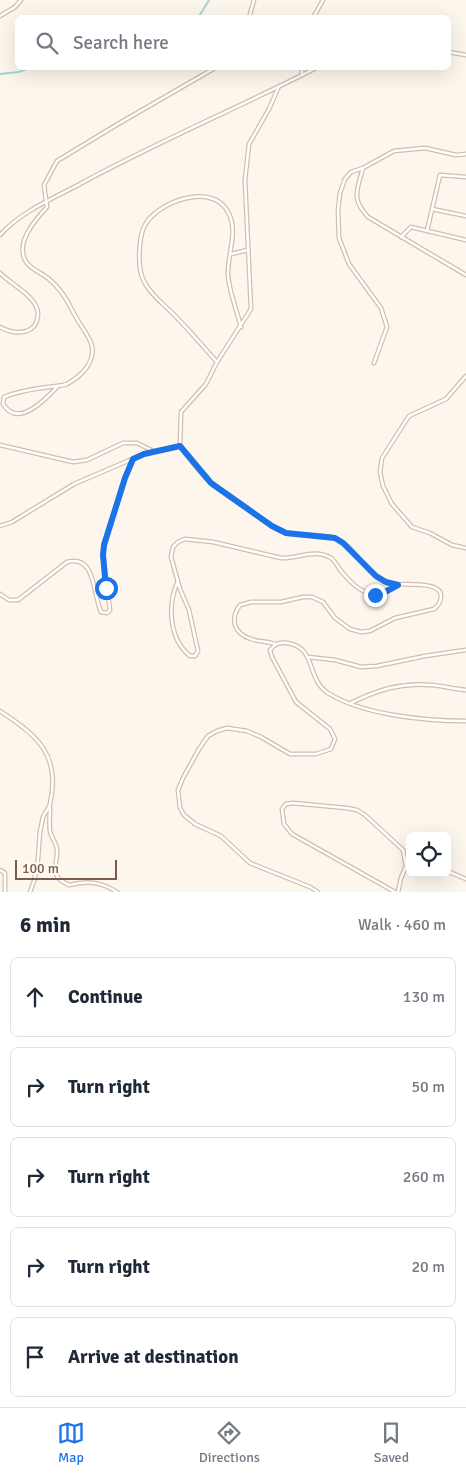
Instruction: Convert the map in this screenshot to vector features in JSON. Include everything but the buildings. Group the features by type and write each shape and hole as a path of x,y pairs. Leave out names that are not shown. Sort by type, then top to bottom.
{"lane":[{"path":"0,16 15,8 21,0"},
{"path":"250,15 254,0"},
{"path":"315,15 323,0"},
{"path":"451,52 466,55"},
{"path":"58,386 42,403 25,412 15,414 7,411 3,404 4,397 18,392 66,384 84,372 93,358 88,336 76,318 69,302 48,278 26,262 22,252 26,237 38,217 47,207 44,185 57,161 212,70"},
{"path":"302,70 302,75"},
{"path":"0,235 15,220 47,201 112,167 312,70"},
{"path":"279,86 269,109 249,144 245,180 251,309 217,362 206,384 181,412 180,446 211,483 272,526 286,533 335,538 343,543 376,576 386,582 398,585 429,585 437,587 441,596 439,605 426,612 395,618 370,631 361,632 350,629 335,618 323,602 312,597 281,602 251,602 240,605 234,617 234,624 238,630 252,640 275,644 282,642 294,644 303,649 319,686 339,699 365,708 406,717 466,721"},
{"path":"374,364 388,327 381,308 349,264 339,238 338,210 340,193 345,179 351,172 364,168 394,151 426,148 456,155 466,154"},
{"path":"364,168 357,198 359,208 368,217 466,274"},
{"path":"426,231 440,175 466,177"},
{"path":"217,362 180,320 150,290 141,274 141,234 145,223 162,208 181,198 208,197 217,200 228,211 233,226 228,275 241,327"},
{"path":"432,210 466,216"},
{"path":"401,237 411,227 466,240"},
{"path":"231,254 248,250"},
{"path":"0,273 30,298 37,309 38,315 35,324 28,330 16,333 0,327"},
{"path":"466,376 446,398 409,416 382,458 380,472 383,486 392,504 412,527 430,533 452,545 466,548"},
{"path":"0,446 73,462 87,460 123,443 137,443 154,452"},
{"path":"0,526 12,522 74,484 133,459 180,446"},
{"path":"0,594 9,600 18,600 67,562 75,560 82,563 92,576 101,612 107,613 110,610 103,555 104,545 125,478 133,459"},
{"path":"178,581 172,599 171,613 174,632 184,652 190,656 195,656 198,651 196,635 171,557 173,547 185,539 213,542 281,558 319,554 331,559 349,581 363,592 375,595 398,585"},
{"path":"275,644 270,650 272,657 296,702 330,729 335,739 331,749 316,754 290,754 247,731 227,728 217,731 208,736 183,778 178,790 180,808 184,815 195,824 221,836 250,863 318,892"},
{"path":"308,657 335,660 361,667 377,666 466,650"},
{"path":"351,703 368,694 393,686 430,685 466,690"},
{"path":"0,712 26,729 44,747 50,763 53,780 50,832 57,850 55,872 60,881 69,885 81,882 105,884 117,892"},
{"path":"406,860 403,850 357,810 293,803 286,804 282,808 284,824 292,834 396,892 400,878 406,869"},
{"path":"30,892 38,866 40,832 44,816 50,806"},
{"path":"0,870 5,874 5,892"},
{"path":"451,873 466,879"}],"waterway":[{"path":"200,15 209,0"},
{"path":"0,74 24,70"}],"route":[{"path":"106,588 104,545 125,478 132,466 133,459 144,454 180,446 188,458 211,483 272,526 286,533 335,538 343,543 376,576 386,582 398,585 375,595"}]}
